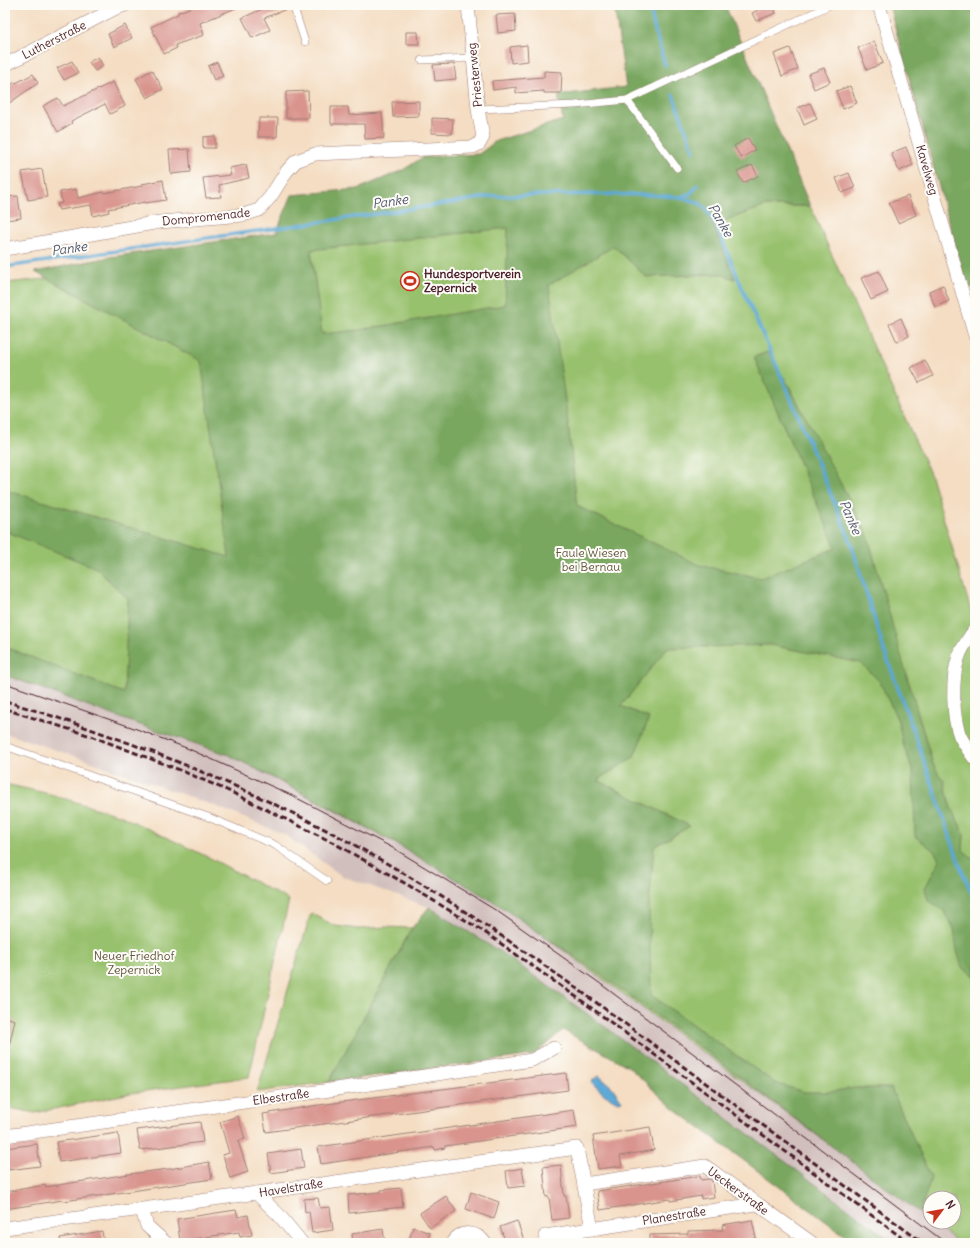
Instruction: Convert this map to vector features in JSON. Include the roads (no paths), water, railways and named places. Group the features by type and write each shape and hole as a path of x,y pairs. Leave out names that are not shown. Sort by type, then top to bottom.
{"street":[{"name":"Lutherstraße","path":"5,65 125,5"},
{"name":"Priesterweg","path":"468,5 472,58 482,137 479,144"},
{"name":"Kavelweg","path":"879,5 975,336"},
{"name":"Dompromenade","path":"5,249 160,222 243,215 259,210 271,196 286,172 296,161 315,154 473,147 479,144"},
{"path":"973,752 960,735 955,713 954,693 955,674 958,659 964,644 975,629"},
{"name":"Elbestraße","path":"5,1136 532,1060 554,1048"},
{"name":"Havelstraße","path":"5,1228 578,1148 584,1184"},
{"name":"Ueckerstraße","path":"584,1184 705,1166 812,1243"},
{"path":"584,1184 592,1228"},
{"path":"256,1193 279,1215 302,1243"},
{"name":"Planestraße","path":"545,1236 756,1204"},
{"path":"142,1210 147,1226 166,1243"},
{"path":"452,1243 458,1236 471,1233 477,1235 485,1243"}],"lane":[{"path":"293,5 305,42"},
{"path":"478,109 575,105 627,100 830,5"},
{"path":"422,60 472,58"},
{"path":"627,100 677,168"},
{"path":"5,746 208,817 275,844 327,881"}],"water":[{"path":"599,1076 612,1087 622,1101 618,1102 605,1095 592,1083 593,1080"}],"waterway":[{"path":"650,5 653,23 665,65"},
{"path":"673,95 694,152"},
{"path":"680,197 690,194 698,185"},
{"name":"Panke","path":"5,267 493,196 592,194 652,195 677,197 698,202 706,209 716,225 850,540 883,647 962,871 975,901"}],"tram line":[{"path":"5,683 189,749 291,795 393,848 497,911 598,982 946,1243"}],"railway":[{"path":"5,701 132,744 214,777 334,834 419,882 500,935 619,1019 923,1243"},
{"path":"5,709 91,736 180,770 231,792 332,842 408,885 483,931 582,1001 909,1243"}],"place":[{"name":"Hundesportverein Zepernick","path":"410,281"}],"park label":[{"name":"Faule Wiesen bei Bernau","path":"591,560"},
{"name":"Neuer Friedhof Zepernick","path":"134,963"}]}
